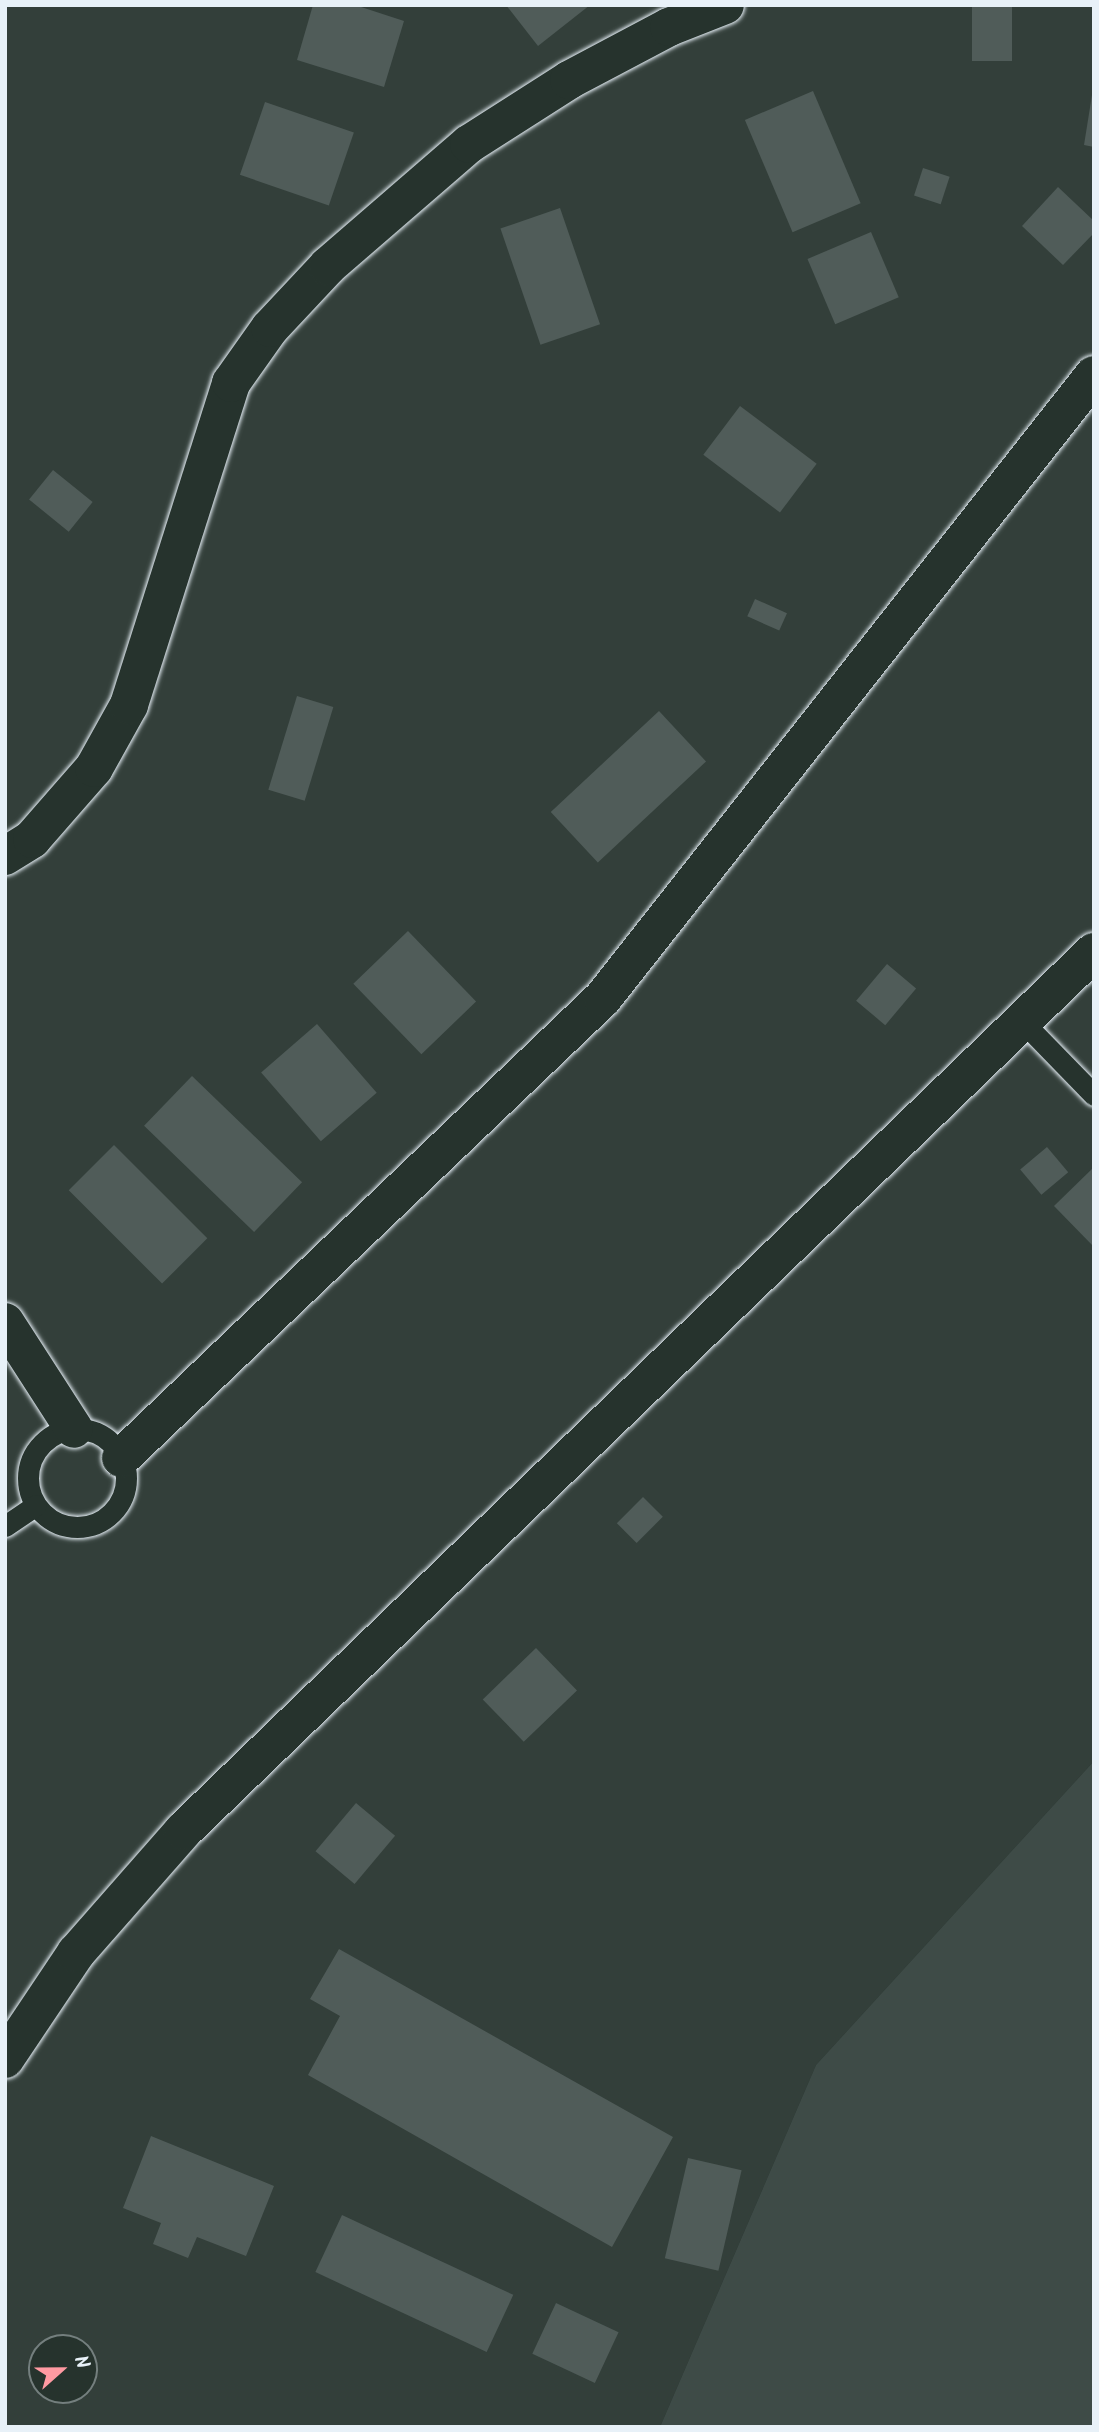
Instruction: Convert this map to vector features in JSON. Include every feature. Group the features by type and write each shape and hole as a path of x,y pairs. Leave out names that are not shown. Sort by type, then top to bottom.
{"street":[{"path":"5,856 32,839 94,768 129,705 231,383 270,328 328,266 469,144 569,80 669,27 725,5"},
{"path":"121,1458 603,998 1094,375"},
{"path":"5,2059 76,1953 183,1831 1094,952"},
{"path":"5,1322 74,1429"}],"lane":[{"path":"1022,1021 1094,1096"},
{"path":"74,1429 106,1438 121,1458 126,1483 121,1500 96,1523 63,1525 36,1505 28,1472 33,1456 57,1432 74,1429"},
{"path":"5,1527 36,1505"}],"shaded area":[{"path":"5,5 1094,5 1094,1761 816,2065 660,2427 5,2427"},
{"path":"1094,1761 1094,2427 660,2427 816,2065"}],"building":[{"path":"313,5 355,5 404,21 384,87 297,60"},
{"path":"506,5 590,5 538,46"},
{"path":"972,5 1012,5 1012,61 972,61"},
{"path":"813,91 861,203 793,232 745,120"},
{"path":"1094,95 1094,147 1084,145"},
{"path":"265,102 354,133 329,205 240,175"},
{"path":"923,168 950,177 941,204 914,196"},
{"path":"1058,187 1094,221 1094,233 1063,265 1022,226"},
{"path":"560,208 600,324 540,345 500,229"},
{"path":"871,232 899,297 835,324 807,259"},
{"path":"740,406 817,464 780,512 703,455"},
{"path":"53,470 93,502 69,532 29,500"},
{"path":"755,599 787,613 779,631 747,616"},
{"path":"297,696 333,707 305,801 268,790"},
{"path":"659,711 706,761 598,862 551,812"},
{"path":"408,931 476,1001 421,1054 353,984"},
{"path":"887,964 916,988 885,1025 856,1001"},
{"path":"317,1024 377,1093 321,1141 261,1073"},
{"path":"192,1076 302,1182 254,1232 144,1126"},
{"path":"114,1145 207,1238 162,1284 69,1190"},
{"path":"1047,1147 1068,1172 1041,1195 1020,1169"},
{"path":"1094,1167 1094,1247 1054,1206"},
{"path":"643,1497 663,1517 637,1543 617,1523"},
{"path":"536,1648 577,1690 524,1742 483,1699"},
{"path":"356,1803 395,1836 355,1884 316,1851"},
{"path":"339,1949 673,2137 612,2247 308,2075 340,2016 310,1999"},
{"path":"151,2136 274,2186 246,2256 197,2237 188,2258 153,2244 161,2223 123,2208"},
{"path":"688,2158 742,2170 718,2271 665,2258"},
{"path":"342,2215 513,2295 487,2352 315,2272"},
{"path":"556,2303 619,2332 595,2383 532,2354"}]}
